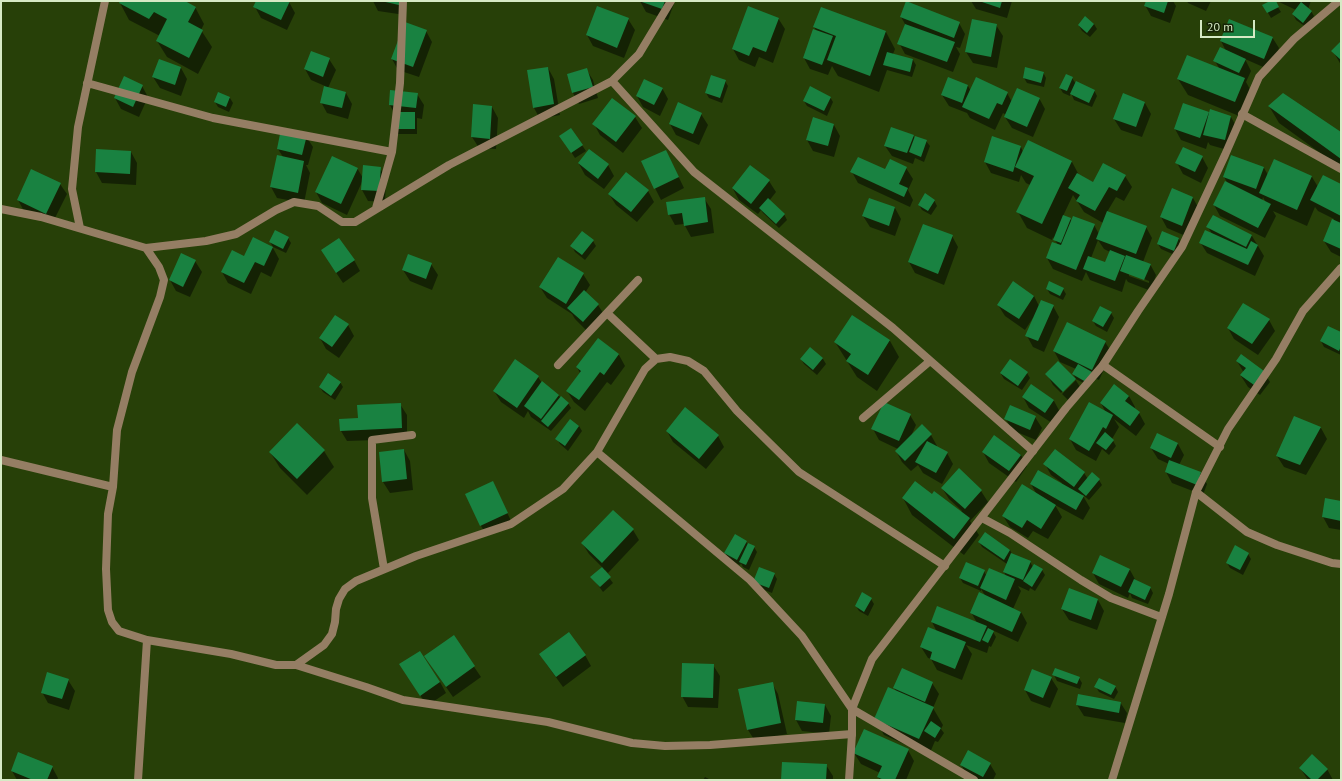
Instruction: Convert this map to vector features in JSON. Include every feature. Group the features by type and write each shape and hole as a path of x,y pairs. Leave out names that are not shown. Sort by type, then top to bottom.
{"street":[{"path":"80,228 72,189 78,126 105,1"},
{"path":"376,208 392,152 400,83 403,1"},
{"path":"1,209 41,217 111,239 146,248 206,241 236,234 276,210 294,202 318,206 342,222 355,222 448,165 612,80 639,54 671,1"},
{"path":"849,780 852,709 872,659 1066,408 1103,365 1182,247 1259,78 1294,39 1339,1"},
{"path":"612,80 694,172 893,328 1033,451"},
{"path":"87,83 213,118 392,152"},
{"path":"1242,114 1341,169"},
{"path":"146,248 159,267 164,280 160,297 132,372 117,430 113,487 108,514 106,569 108,610 112,622 119,630 146,640 231,654 276,665 296,665 403,700 548,722 632,743 665,746 710,745 852,734"},
{"path":"1112,780 1161,617 1196,492 1228,429 1276,359 1303,311 1341,268"},
{"path":"558,365 638,280"},
{"path":"607,313 656,359"},
{"path":"296,665 324,645 332,634 339,599 345,589 356,581 416,556 511,524 563,489 597,452 645,369 656,359 670,357 688,361 704,371 736,411 798,472 945,566"},
{"path":"863,418 930,361"},
{"path":"1103,365 1220,447"},
{"path":"384,569 372,498 372,440 412,435"},
{"path":"597,452 750,580 802,636 852,709 974,780"},
{"path":"1,460 113,487"},
{"path":"1196,492 1247,532 1276,545 1332,563 1341,564"},
{"path":"982,518 1010,533 1111,598 1161,617"},
{"path":"138,780 146,640"}],"building":[{"path":"120,1 185,1 196,7 188,22 203,30 189,58 156,41 167,19 154,12 149,19 119,3"},
{"path":"256,1 290,1 281,20 253,7"},
{"path":"381,1 399,1 399,5"},
{"path":"639,1 665,1 662,9"},
{"path":"906,1 960,22 954,38 900,17"},
{"path":"979,1 1002,1 1000,8"},
{"path":"1146,1 1168,1 1164,13 1144,6"},
{"path":"1270,1 1276,1 1279,7 1267,13 1262,5"},
{"path":"1301,2 1312,11 1303,23 1292,14"},
{"path":"597,6 629,18 617,48 586,35"},
{"path":"748,6 779,18 766,52 753,47 749,56 732,49"},
{"path":"821,7 886,31 870,76 827,60 836,36 813,27"},
{"path":"1085,16 1094,24 1087,33 1078,25"},
{"path":"972,19 997,24 991,57 965,52"},
{"path":"1229,19 1273,37 1264,59 1220,41"},
{"path":"405,22 427,30 413,67 391,59"},
{"path":"905,24 955,42 947,62 897,44"},
{"path":"813,29 833,36 822,65 803,58"},
{"path":"1341,41 1341,60 1331,51"},
{"path":"1220,47 1246,59 1239,73 1213,61"},
{"path":"311,51 330,58 323,77 304,69"},
{"path":"887,52 913,59 910,72 883,65"},
{"path":"1187,55 1245,78 1235,102 1177,79"},
{"path":"159,59 181,67 175,85 152,77"},
{"path":"548,67 554,104 533,108 527,70"},
{"path":"1025,67 1044,72 1041,83 1023,78"},
{"path":"587,68 593,87 572,93 567,74"},
{"path":"1066,74 1073,77 1067,91 1059,88"},
{"path":"711,75 726,80 720,98 705,93"},
{"path":"124,76 143,85 133,107 114,98"},
{"path":"948,77 968,85 962,103 941,95"},
{"path":"976,77 1008,92 1002,105 997,103 989,119 962,107"},
{"path":"644,79 663,88 654,105 636,96"},
{"path":"1076,81 1095,90 1089,103 1070,94"},
{"path":"324,86 346,92 342,108 320,103"},
{"path":"810,86 831,97 824,111 803,101"},
{"path":"1017,88 1040,98 1027,127 1004,117"},
{"path":"390,90 418,93 416,108 389,105"},
{"path":"218,92 230,97 226,107 214,102"},
{"path":"1123,93 1145,102 1136,127 1113,119"},
{"path":"1283,93 1341,132 1341,159 1268,106"},
{"path":"612,98 636,116 616,142 592,124"},
{"path":"678,102 702,113 693,134 669,124"},
{"path":"1183,103 1209,112 1200,138 1174,129"},
{"path":"473,104 492,106 490,139 471,137"},
{"path":"1210,109 1231,116 1225,140 1203,135"},
{"path":"393,112 415,112 415,129 393,129"},
{"path":"813,117 834,124 828,146 806,140"},
{"path":"891,127 914,135 907,153 884,146"},
{"path":"571,128 583,145 571,153 559,136"},
{"path":"281,129 307,135 302,155 277,149"},
{"path":"915,136 927,140 921,157 909,152"},
{"path":"992,136 1021,146 1013,172 984,162"},
{"path":"1028,140 1072,161 1042,224 1016,212 1034,176 1015,167"},
{"path":"1183,147 1203,156 1195,172 1175,163"},
{"path":"96,149 131,151 130,174 95,172"},
{"path":"589,149 609,164 598,179 578,163"},
{"path":"666,150 679,177 654,189 641,161"},
{"path":"277,155 304,161 298,193 270,187"},
{"path":"1231,155 1264,167 1256,189 1223,177"},
{"path":"332,156 358,168 341,204 315,192"},
{"path":"858,157 885,169 890,159 907,167 899,184 908,188 904,197 850,172"},
{"path":"1274,159 1312,176 1297,210 1259,193"},
{"path":"1103,163 1126,175 1117,191 1109,187 1095,211 1076,201 1080,195 1068,188 1077,173 1093,182"},
{"path":"363,165 381,167 379,191 361,190"},
{"path":"750,165 770,180 751,204 732,188"},
{"path":"31,169 61,183 46,214 17,200"},
{"path":"626,172 649,190 631,212 608,194"},
{"path":"1323,175 1341,184 1341,216 1310,200"},
{"path":"1225,181 1271,204 1258,228 1213,205"},
{"path":"1172,188 1193,197 1182,226 1160,217"},
{"path":"925,193 935,200 928,211 918,205"},
{"path":"705,197 708,222 684,226 682,213 668,215 666,202"},
{"path":"768,198 785,214 776,224 759,208"},
{"path":"869,198 895,207 889,226 862,216"},
{"path":"1107,211 1147,226 1136,254 1096,239"},
{"path":"1063,215 1071,218 1061,243 1053,240"},
{"path":"1213,215 1252,235 1246,247 1206,227"},
{"path":"1073,216 1095,224 1076,270 1046,258 1052,242 1061,245"},
{"path":"1332,219 1341,223 1341,249 1323,241"},
{"path":"923,224 953,235 938,274 908,262"},
{"path":"275,230 289,237 283,249 269,242"},
{"path":"1205,230 1247,249 1251,241 1258,245 1248,265 1199,243"},
{"path":"582,231 594,240 582,255 570,246"},
{"path":"1162,231 1179,238 1174,251 1157,244"},
{"path":"253,237 273,247 264,266 255,262 244,283 221,272 232,250 244,256"},
{"path":"339,238 355,260 336,273 321,250"},
{"path":"1110,250 1125,256 1115,281 1083,269 1088,256 1105,262"},
{"path":"181,253 196,260 183,287 169,280"},
{"path":"408,254 432,263 426,279 402,270"},
{"path":"1126,255 1151,264 1144,280 1120,271"},
{"path":"558,257 584,273 566,304 539,287"},
{"path":"1013,281 1034,296 1019,319 997,305"},
{"path":"1049,281 1064,288 1060,296 1046,289"},
{"path":"584,290 599,304 583,322 567,308"},
{"path":"1041,300 1054,305 1038,341 1025,336"},
{"path":"1243,303 1270,319 1252,344 1227,328"},
{"path":"1100,306 1112,312 1103,327 1092,321"},
{"path":"335,315 349,324 332,347 319,338"},
{"path":"852,315 890,340 868,375 846,361 851,354 834,342"},
{"path":"1067,322 1106,341 1092,370 1053,351"},
{"path":"1328,326 1341,332 1341,346 1339,351 1320,341"},
{"path":"598,338 619,354 604,375 600,372 579,400 566,391 581,371 576,367"},
{"path":"810,347 823,358 813,370 800,359"},
{"path":"1241,354 1264,371 1254,385 1240,375 1246,368 1236,361"},
{"path":"515,359 539,376 517,408 493,391"},
{"path":"1010,359 1028,372 1018,386 1000,373"},
{"path":"1058,361 1076,379 1063,392 1045,374"},
{"path":"1078,364 1092,372 1086,382 1072,374"},
{"path":"328,373 341,382 331,396 319,387"},
{"path":"542,381 559,395 541,419 524,406"},
{"path":"1031,384 1054,400 1045,413 1022,397"},
{"path":"1114,384 1129,396 1125,401 1140,412 1130,426 1100,403"},
{"path":"561,396 569,403 548,427 541,421"},
{"path":"884,402 911,414 899,441 871,429"},
{"path":"1089,402 1113,415 1106,429 1103,427 1089,451 1069,439"},
{"path":"401,403 402,428 340,431 339,419 358,418 357,405"},
{"path":"1010,405 1036,416 1030,430 1004,419"},
{"path":"685,407 719,435 699,459 666,431"},
{"path":"1294,416 1321,427 1300,465 1276,456"},
{"path":"570,419 579,426 565,446 555,439"},
{"path":"297,423 325,450 297,479 269,452"},
{"path":"922,424 932,434 905,461 895,451"},
{"path":"1105,432 1114,440 1106,450 1096,443"},
{"path":"1157,433 1178,443 1171,458 1150,448"},
{"path":"994,435 1021,455 1009,471 982,452"},
{"path":"927,441 948,452 936,473 915,462"},
{"path":"404,449 407,479 382,482 379,452"},
{"path":"1055,449 1085,472 1074,487 1043,464"},
{"path":"1169,460 1201,472 1197,485 1165,472"},
{"path":"959,468 982,490 965,509 941,488"},
{"path":"1038,470 1084,496 1076,510 1030,484"},
{"path":"1092,472 1100,479 1086,496 1078,489"},
{"path":"493,481 508,513 480,526 465,494"},
{"path":"915,481 932,494 934,491 970,518 954,539 902,498"},
{"path":"1022,484 1056,505 1041,529 1027,520 1022,528 1002,516"},
{"path":"1325,498 1341,501 1341,521 1322,517"},
{"path":"613,510 634,529 602,563 581,543"},
{"path":"985,532 1010,550 1004,560 978,542"},
{"path":"735,534 747,541 737,560 724,553"},
{"path":"748,543 755,546 746,565 739,562"},
{"path":"1235,545 1249,553 1240,570 1226,563"},
{"path":"1011,553 1031,561 1023,580 1003,572"},
{"path":"1100,555 1130,569 1121,587 1092,573"},
{"path":"966,562 985,570 978,586 959,578"},
{"path":"1034,564 1043,569 1032,587 1023,581"},
{"path":"602,567 611,577 600,587 590,577"},
{"path":"759,567 775,573 769,588 753,582"},
{"path":"989,568 1015,579 1006,600 980,588"},
{"path":"1134,579 1151,587 1145,600 1128,592"},
{"path":"1069,588 1098,599 1091,620 1061,609"},
{"path":"862,592 872,598 864,612 855,606"},
{"path":"979,592 1021,612 1012,632 970,613"},
{"path":"937,606 987,626 980,642 931,622"},
{"path":"928,627 966,642 955,669 930,659 932,652 920,647"},
{"path":"988,628 994,631 988,643 982,640"},
{"path":"569,632 586,655 556,677 539,654"},
{"path":"454,635 475,666 446,687 424,656"},
{"path":"420,651 440,682 420,696 399,664"},
{"path":"682,663 714,664 713,698 681,697"},
{"path":"902,668 933,682 925,702 893,688"},
{"path":"1055,668 1080,677 1077,684 1052,675"},
{"path":"1032,669 1052,677 1043,698 1024,690"},
{"path":"47,672 69,679 62,699 41,693"},
{"path":"1099,678 1116,686 1111,695 1094,687"},
{"path":"773,682 781,723 747,730 738,689"},
{"path":"888,687 934,707 919,739 874,719"},
{"path":"1078,694 1121,702 1119,713 1076,705"},
{"path":"797,701 825,704 823,723 795,720"},
{"path":"931,721 941,728 935,738 924,731"},
{"path":"864,729 909,749 895,780 884,780 877,777 882,766 853,753"},
{"path":"968,750 991,763 983,777 960,765"},
{"path":"18,752 53,766 47,780 33,780 11,771"},
{"path":"1312,754 1328,769 1317,780 1312,780 1299,768"},
{"path":"782,762 827,764 826,780 781,780"}]}
